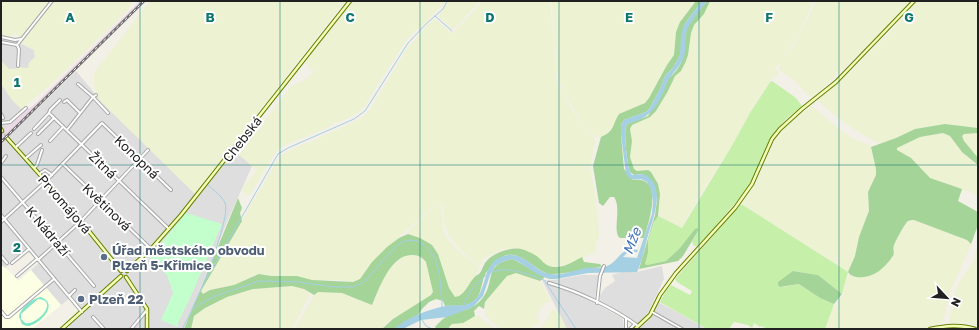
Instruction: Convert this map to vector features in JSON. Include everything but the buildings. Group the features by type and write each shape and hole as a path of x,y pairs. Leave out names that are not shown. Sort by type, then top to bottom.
{"street":[{"path":"17,45 52,1"},
{"name":"Chebská","path":"127,271 169,229 198,195 350,1"},
{"path":"630,329 646,320 652,312 660,295 676,273 735,208 761,166 772,139 780,129 836,82 914,1"},
{"path":"1,37 15,40 22,38"},
{"path":"1,42 17,45"},
{"path":"17,45 19,49 18,66"},
{"path":"78,84 108,113"},
{"path":"67,130 96,95"},
{"path":"34,129 60,100"},
{"path":"64,102 67,100 80,113"},
{"path":"1,124 10,122 26,108"},
{"name":"Žitná","path":"49,113 169,229"},
{"path":"1,114 3,118"},
{"path":"38,134 54,118"},
{"name":"Konopná","path":"81,145 102,123 171,190"},
{"path":"50,141 63,127"},
{"path":"16,147 31,133"},
{"name":"Prvomájová","path":"7,138 81,221 122,271"},
{"path":"26,158 41,145"},
{"path":"1,222 46,182 81,145"},
{"path":"34,168 37,165 42,150"},
{"path":"17,276 81,221 148,150"},
{"path":"1,164 6,156"},
{"name":"Květinová","path":"63,164 150,249"},
{"path":"39,174 45,170 52,175"},
{"name":"K Nádraží","path":"1,177 24,202 94,286"},
{"path":"1,215 82,312"},
{"path":"12,263 29,249"},
{"path":"1,256 7,263"},
{"path":"596,302 600,276 604,266"},
{"path":"62,329 121,276 120,274 124,270 127,271 128,274 126,277"},
{"path":"121,276 126,277 147,308 147,329"},
{"path":"1,312 6,317 9,317 54,279"},
{"path":"549,283 568,288 626,318 636,325"},
{"path":"69,296 75,290"},
{"path":"131,329 147,308"},
{"path":"652,312 682,329"},
{"path":"93,317 104,329"},
{"path":"626,318 626,329"},
{"path":"635,329 636,325"},
{"path":"930,329 956,326 975,329"}],"shaded area":[{"path":"1,1 51,1 21,38 15,33 10,37 1,35"},
{"path":"54,1 132,1 129,8 122,16 50,85 21,109 12,100 1,84 1,61 9,69 16,69 17,67 28,68 29,63 35,57 34,50 20,43"},
{"path":"140,1 146,1 41,104 1,147 1,133 7,126 35,104"},
{"path":"150,1 344,2 195,194 98,99 94,84 94,74 98,68"},
{"path":"354,1 445,1 420,29 417,29 407,39 359,112 339,122 334,122 331,126 283,146 274,155 248,196 242,191 242,189 257,170 239,155 291,86 303,81 314,72 307,64 307,60"},
{"path":"448,1 479,1 457,26 452,29 439,17"},
{"path":"483,1 550,1 556,78 565,98 578,119 594,137 595,141 590,168 596,200 599,235 596,244 596,252 565,265 552,267 547,266 537,257 525,250 516,248 503,249 483,259 479,267 477,263 468,257 458,247 448,234 445,226 443,206 440,203 445,236 461,254 472,261 479,268 476,276 463,293 459,297 455,297 449,288 438,254 432,245 420,238 408,234 409,231 439,200 415,223 401,235 400,234 397,240 379,255 358,280 351,282 340,280 312,280 297,276 271,276 263,274 255,275 234,285 210,290 203,294 201,291 252,203 283,154 304,144 310,144 312,141 364,116 371,108 406,50 433,20 436,20 452,34"},
{"path":"552,1 696,1 680,22 676,32 674,55 649,98 645,103 619,114 613,128 602,137 596,137 583,124 565,95 559,81 556,71"},
{"path":"710,1 813,1 798,37 782,60 796,43 816,1 911,1 899,16 813,97 808,95 795,81 779,70 779,64 774,68 779,73 771,80 759,97 733,144 681,228 659,216 659,188 651,172 645,170 634,170 630,157 632,141 630,129 632,125 650,117 656,111 675,76 681,71 688,55 691,33 694,25 704,14"},
{"path":"918,1 978,1 978,128 949,124 932,126 915,129 887,142 878,143 852,128 819,101 821,97 848,74 894,28"},
{"path":"1,39 20,43 34,50 35,57 29,63 28,68 9,69 1,61"},
{"path":"76,71 102,102 198,195 236,152 252,166 227,222 184,329 72,329 67,325 82,312 70,298 61,305 33,273 31,270 40,262 29,249 5,268 3,266 1,268 1,84 22,109 26,106 33,113"},
{"path":"810,107 814,108 853,139 870,145 876,169 876,175 868,192 869,211 859,237 855,256 848,272 741,204 756,183 774,141 786,126"},
{"path":"943,133 950,136 962,152 978,165 978,195 930,178 911,158 897,150 897,148 920,137"},
{"path":"978,133 978,158 964,141 962,136 964,134"},
{"path":"911,220 967,240 971,244 950,292 943,322 923,329 825,329 830,313 843,295 847,277 849,275 865,277 880,271 895,253 893,246 908,221"},
{"path":"978,243 978,326 966,322 951,323 949,322 950,314 956,290 975,258"},
{"path":"404,256 418,256 426,262 433,292 431,295 388,322 382,329 295,329 314,295 318,292 342,293 372,305 383,280 393,265"},
{"path":"3,266 18,281 31,270 61,305 32,329 1,329 1,268"},
{"path":"662,266 664,279 646,317 638,324 618,311 600,303 600,295 605,288 615,281 612,275 622,272 637,272"},
{"path":"516,273 540,281 551,302 547,302 540,308 537,316 539,322 531,329 500,329 485,315 485,302 507,276"},
{"path":"582,275 599,275 593,302 622,318 624,329 567,329 542,280 554,280"},
{"path":"292,286 304,289 310,294 292,329 191,329 194,316 198,312 227,297 253,289"},
{"path":"658,302 706,329 637,329 653,314"},
{"path":"553,309 558,312 567,329 540,329"},
{"path":"478,316 495,329 449,328 452,324 463,323 472,317"}],"green space":[{"path":"696,1 702,1 684,25 680,55 673,68 665,76 650,108 646,112 624,120 621,125 624,169 633,180 643,180 649,185 652,192 652,201 649,221 644,238 620,238 617,231 617,207 614,197 610,197 603,206 599,203 593,166 601,137 606,135 611,130 619,114 645,103 649,98 674,55 676,32 680,22"},
{"path":"707,1 710,1 704,14 694,25 691,33 688,55 681,71 675,76 656,111 650,117 632,125 630,129 632,141 630,157 634,169 637,171 648,170 651,172 658,184 660,194 658,216 654,222 648,240 648,253 645,264 647,265 666,261 680,248 695,229 698,228 698,231 683,256 678,261 639,269 655,215 657,201 655,188 642,174 634,175 630,172 625,133 627,124 648,116 669,78 681,63 685,50 685,36 688,26"},
{"path":"772,81 796,98 802,106 786,119 774,133 747,189 697,246 694,246 692,242 698,231 695,231 666,261 647,265 645,264 648,253 648,240 656,218 658,216 682,228 750,113"},
{"path":"945,124 978,128 978,133 964,134 962,136 964,141 978,158 978,165 962,152 950,136 943,133 920,137 897,148 897,150 911,158 930,178 962,189 958,201 978,212 978,225 971,244 967,240 914,220 910,220 905,225 895,243 893,256 888,263 876,273 867,276 858,277 851,275 848,272 855,256 859,237 869,211 868,192 876,175 871,147 915,129"},
{"path":"238,198 242,208 240,213 242,221 201,291 203,294 210,290 234,285 259,274 271,276 297,276 312,280 353,282 360,279 372,262 387,247 399,238 408,234 420,238 432,245 438,254 449,288 455,297 462,294 473,279 480,273 488,259 506,250 525,250 535,255 547,265 553,267 564,266 582,257 584,262 600,264 602,267 558,274 548,274 542,272 521,258 510,255 504,256 486,273 477,298 469,304 445,306 443,301 436,299 429,302 419,314 394,329 382,329 393,319 431,295 433,292 426,262 417,256 405,256 398,260 387,273 372,305 342,293 318,292 314,295 304,289 292,286 253,289 227,297 205,308 194,316 191,329 184,329"},
{"path":"741,204 848,272 842,294 818,275 794,271 778,282 780,287 799,284 820,298 834,304 825,329 768,329 761,326 760,327 754,323 752,328 748,325 734,322 729,329 707,329 660,302 671,285 690,295 692,291 677,282 675,279"},
{"path":"186,213 222,224 178,323 178,327 161,320 173,293 167,275 149,258"},
{"path":"512,259 545,277 540,281 516,273 507,276 485,302 484,309 479,306 474,311 475,316 463,323 452,324 449,327 450,329 437,329 435,327 451,314 471,308 480,301 487,290 492,273 497,264"},
{"path":"793,271 818,275 842,294 834,304 820,298 799,284 780,287 778,282"},
{"path":"41,297 47,301 49,305 48,310 37,323 27,326 22,324 19,317 22,310 31,301","holes":["38,299 44,300 47,304 47,308 40,317 35,321 25,323 21,319 21,314"]}],"water":[{"path":"702,1 707,1 687,29 683,60 668,80 657,104 650,113 634,122 627,124 626,128 626,147 630,172 632,175 641,174 647,176 653,182 657,197 654,215 642,260 637,272 588,273 549,279 537,274 512,259 495,266 490,275 483,296 473,307 447,317 421,320 403,329 394,329 412,317 426,311 446,306 464,305 470,303 480,292 491,265 496,260 504,256 517,256 539,270 550,274 564,274 586,268 605,267 611,264 623,252 632,249 638,250 637,252 627,253 623,257 637,258 652,214 653,201 651,189 647,182 641,179 631,178 626,174 621,125 624,120 646,112 650,108 665,76 673,68 680,55 681,35 684,25"}],"waterway":[{"path":"191,311 205,281 278,154 288,148 354,119 365,111 408,43 443,9 447,1"},
{"path":"435,16 452,31"},
{"path":"206,278 222,229 226,209 222,198 208,185"},
{"path":"193,310 196,306 215,296 259,281 299,282 334,287 353,287 363,283 396,246 408,240 416,241 429,249 439,272 441,295"},
{"path":"492,272 498,270 511,270 544,280 576,329"},
{"path":"464,304 471,290 486,275"},
{"path":"442,298 442,307"},
{"path":"182,329 191,312"},
{"path":"422,320 426,326 432,329"}],"tunnel":[{"path":"2,131 7,138"}],"railway":[{"path":"1,142 144,1"}],"place":[{"name":"Úřad městského obvodu Plzeň 5-Křimice","path":"104,257"},
{"name":"Plzeň 22","path":"81,299"}],"water label":[{"name":"Mže","path":"632,241"}]}
